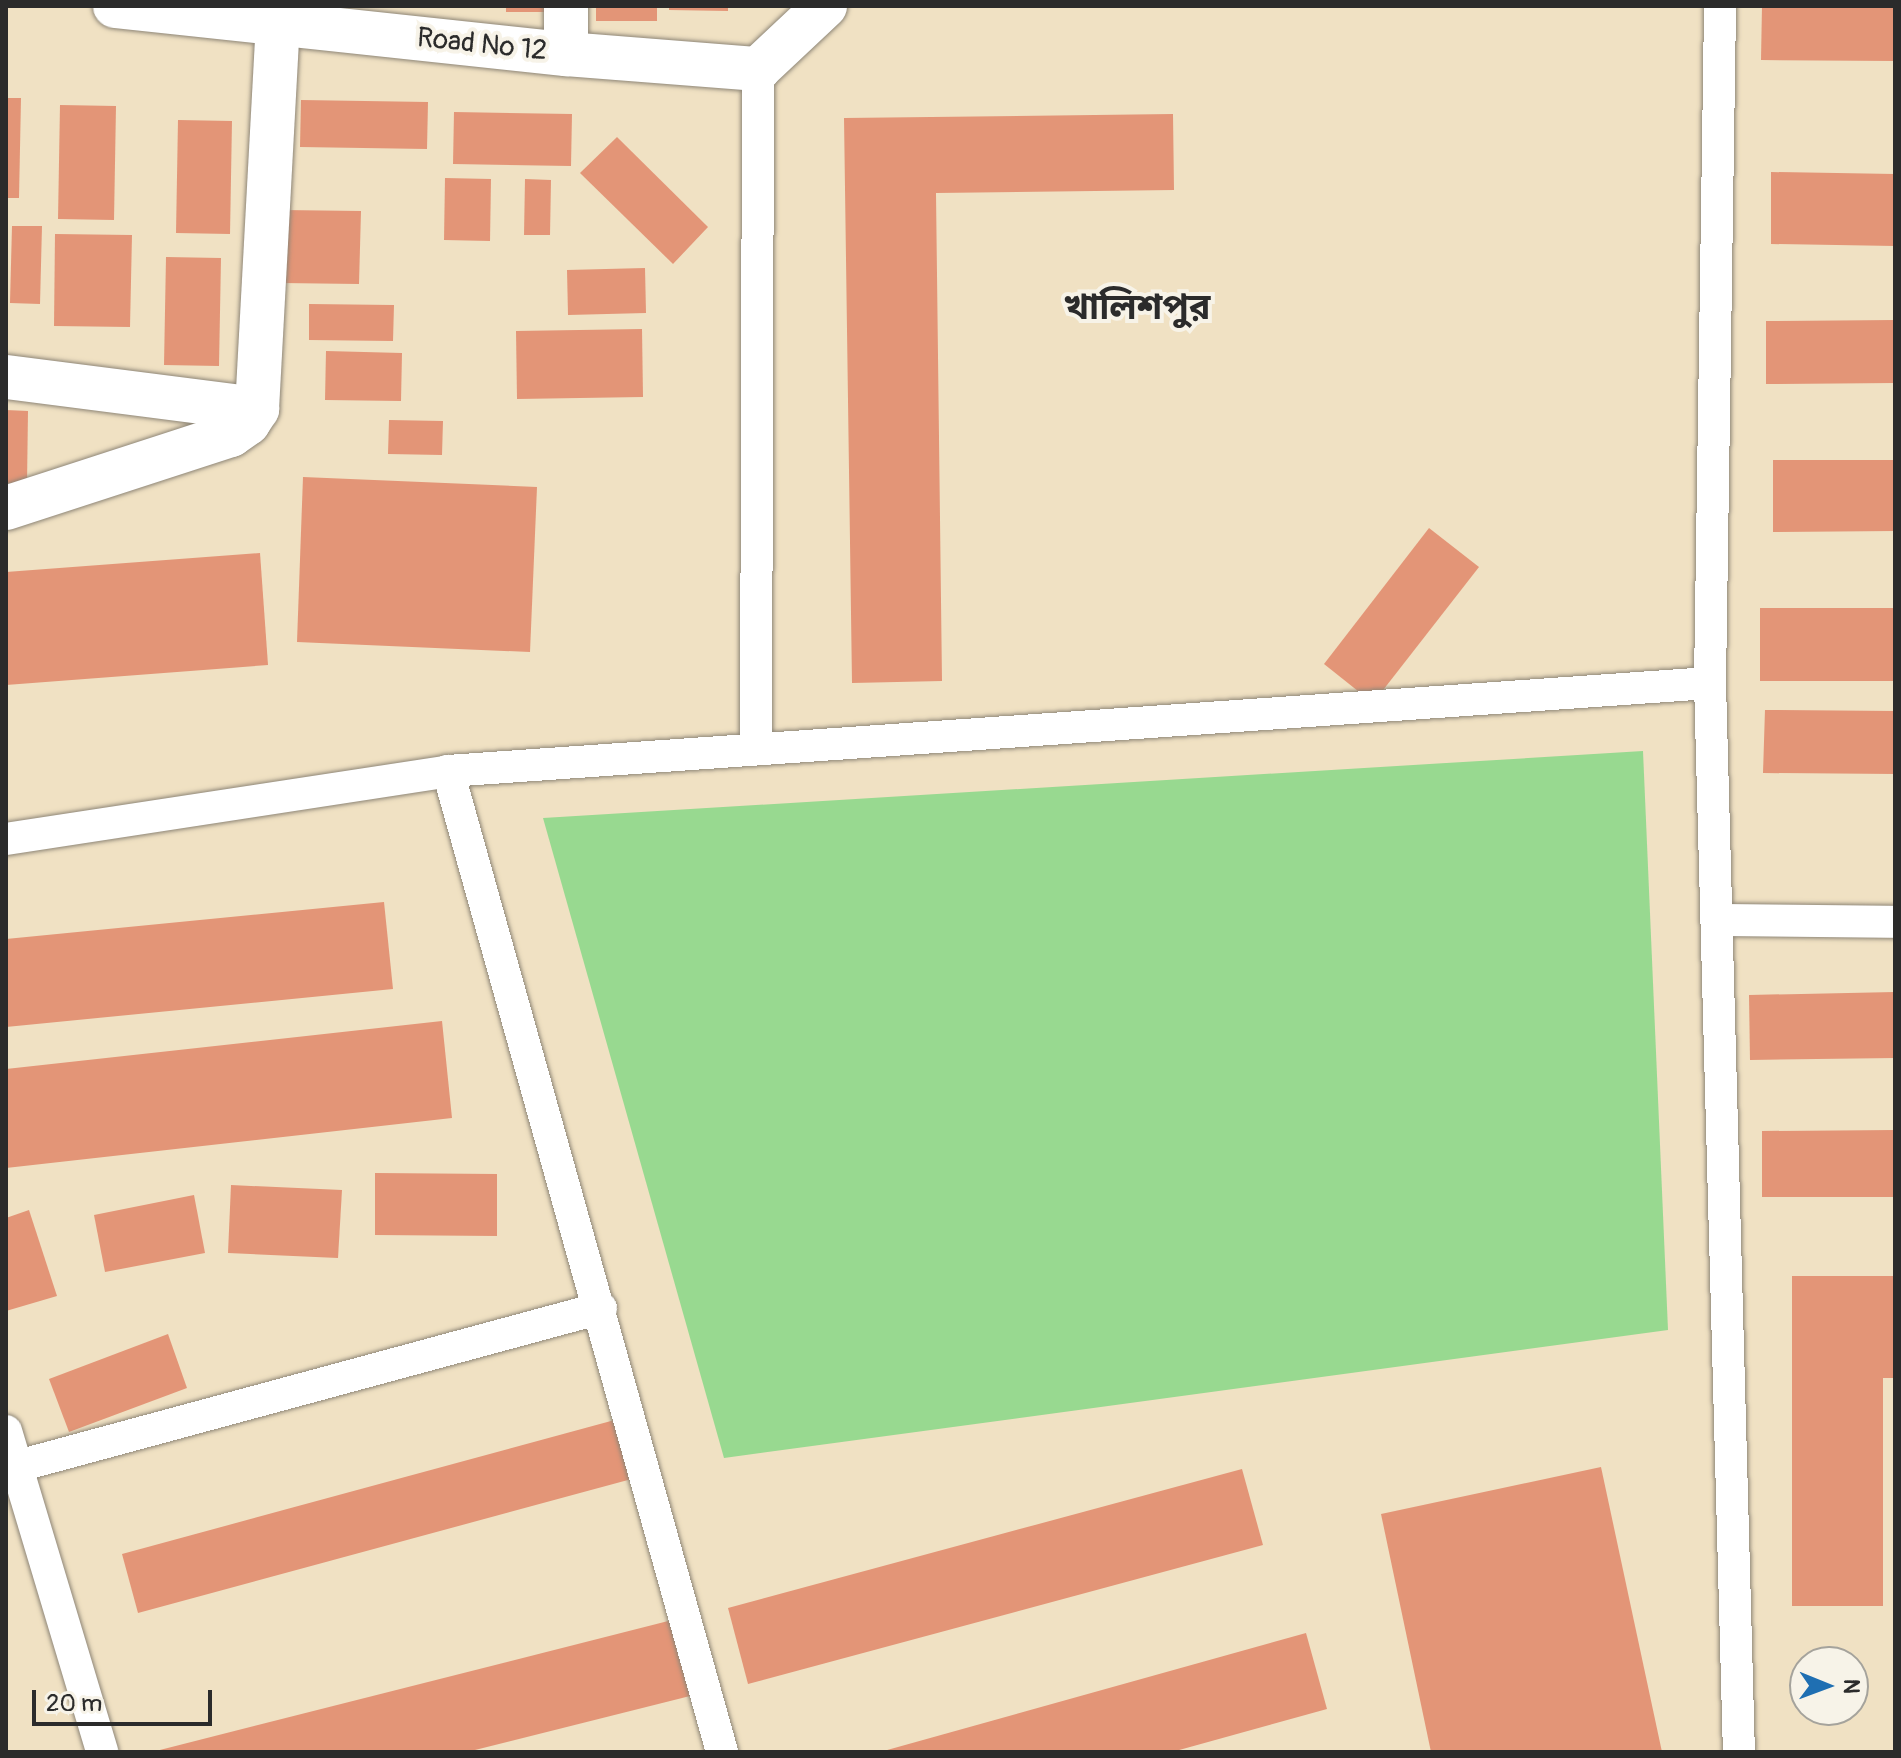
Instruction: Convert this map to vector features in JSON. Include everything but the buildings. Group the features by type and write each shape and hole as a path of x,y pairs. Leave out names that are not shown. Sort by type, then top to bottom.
{"street":[{"name":"Road No 12","path":"115,6 566,54 758,69"},
{"path":"566,6 566,54"},
{"path":"758,69 825,6"},
{"path":"6,508 231,435 248,423 257,409 278,23"},
{"path":"6,377 257,409"}],"lane":[{"path":"1720,6 1710,683 1739,1752"},
{"path":"756,749 758,69"},
{"path":"6,839 448,771 1710,683"},
{"path":"448,771 601,1308 722,1752"},
{"path":"1717,920 1895,922"},
{"path":"18,1466 601,1308"},
{"path":"6,1431 102,1752"}],"green space":[{"path":"1643,751 1668,1330 724,1458 543,818"}],"district":[{"name":"খালিশপুর","path":"1137,308"}]}
